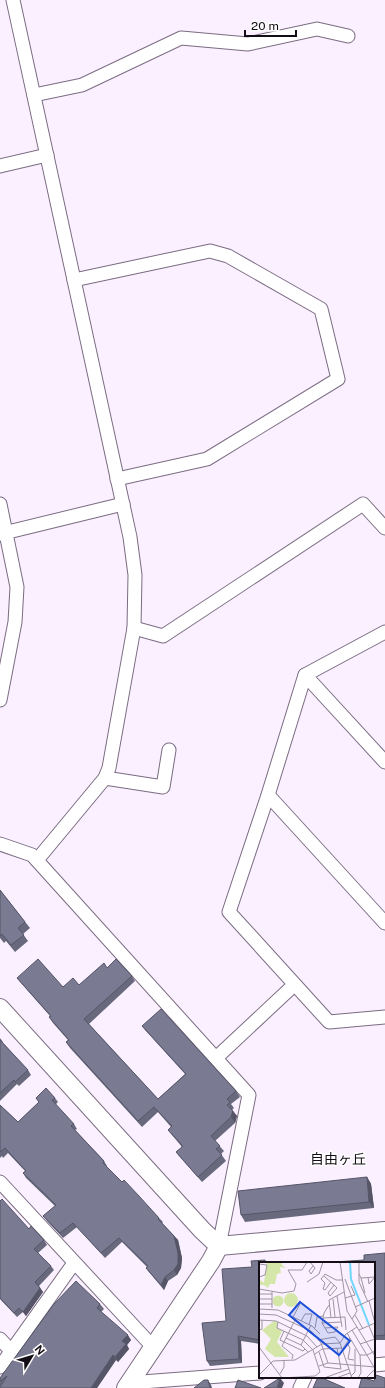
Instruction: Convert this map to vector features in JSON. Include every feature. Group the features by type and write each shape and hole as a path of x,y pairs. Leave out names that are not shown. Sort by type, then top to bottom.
{"street":[{"path":"13,0 123,504 130,537 135,575 134,628 109,768 105,778 37,860"},
{"path":"34,96 82,85 181,38 248,44 317,29 348,36"},
{"path":"0,166 47,155"},
{"path":"74,280 210,251 228,256 321,309 338,379 207,459 117,479"},
{"path":"0,504 3,533 16,588 15,622 0,700"},
{"path":"3,533 123,504"},
{"path":"134,628 163,636 363,504 385,528"},
{"path":"385,632 305,675 268,796 229,912 329,1022 385,1017"},
{"path":"305,675 385,762"},
{"path":"105,778 163,787 170,750"},
{"path":"268,796 385,923"},
{"path":"0,844 32,855 37,860 249,1095 219,1246 211,1261 127,1386"},
{"path":"216,1058 294,985"},
{"path":"0,1008 202,1230 219,1246 385,1231"},
{"path":"0,1182 153,1347"},
{"path":"0,1367 74,1263"},
{"path":"0,1339 10,1351"},
{"path":"375,1365 385,1364"},
{"path":"127,1386 259,1373"},
{"path":"300,1388 305,1378"}],"building":[{"path":"0,890 25,922 18,928 24,935 11,945 2,934 0,936"},
{"path":"38,959 63,987 73,978 79,985 104,963 107,968 116,959 132,976 84,1019 158,1099 186,1074 142,1026 161,1009 236,1091 227,1099 230,1102 227,1105 233,1111 231,1117 211,1136 220,1146 216,1149 222,1155 198,1177 176,1152 182,1147 182,1145 168,1130 172,1126 154,1107 138,1121 66,1042 69,1040 49,1017 51,1016 17,978"},
{"path":"0,1040 28,1070 0,1093"},
{"path":"46,1088 55,1098 52,1100 74,1124 71,1126 104,1161 103,1163 122,1182 124,1180 174,1236 178,1253 178,1264 174,1270 165,1277 161,1285 146,1268 148,1266 119,1238 101,1253 73,1223 60,1233 43,1216 56,1205 23,1173 26,1171 5,1148 0,1152 0,1105 18,1122 39,1102 36,1098"},
{"path":"367,1177 369,1202 241,1215 238,1191"},
{"path":"2,1199 29,1229 31,1226 44,1240 34,1249 51,1266 35,1282 40,1288 23,1312 19,1308 14,1313 0,1298 0,1201"},
{"path":"385,1253 385,1335 375,1336 375,1262 335,1262 364,1260 364,1255"},
{"path":"265,1260 266,1262 259,1262 259,1340 238,1336 239,1359 207,1361 202,1323 226,1321 222,1269 252,1267 251,1261"},
{"path":"76,1281 100,1304 97,1308 128,1335 122,1341 126,1344 115,1357 113,1355 91,1388 0,1388 7,1376 0,1381 0,1378 54,1304"},
{"path":"376,1375 385,1378 385,1388 359,1388 362,1378 374,1381"},
{"path":"280,1378 277,1388 264,1388"},
{"path":"318,1378 322,1378 345,1388 313,1388"},
{"path":"204,1380 208,1380 210,1388 194,1388"},
{"path":"238,1380 261,1388 235,1388"}],"district":[{"name":"自由ヶ丘","path":"338,1159"}]}
